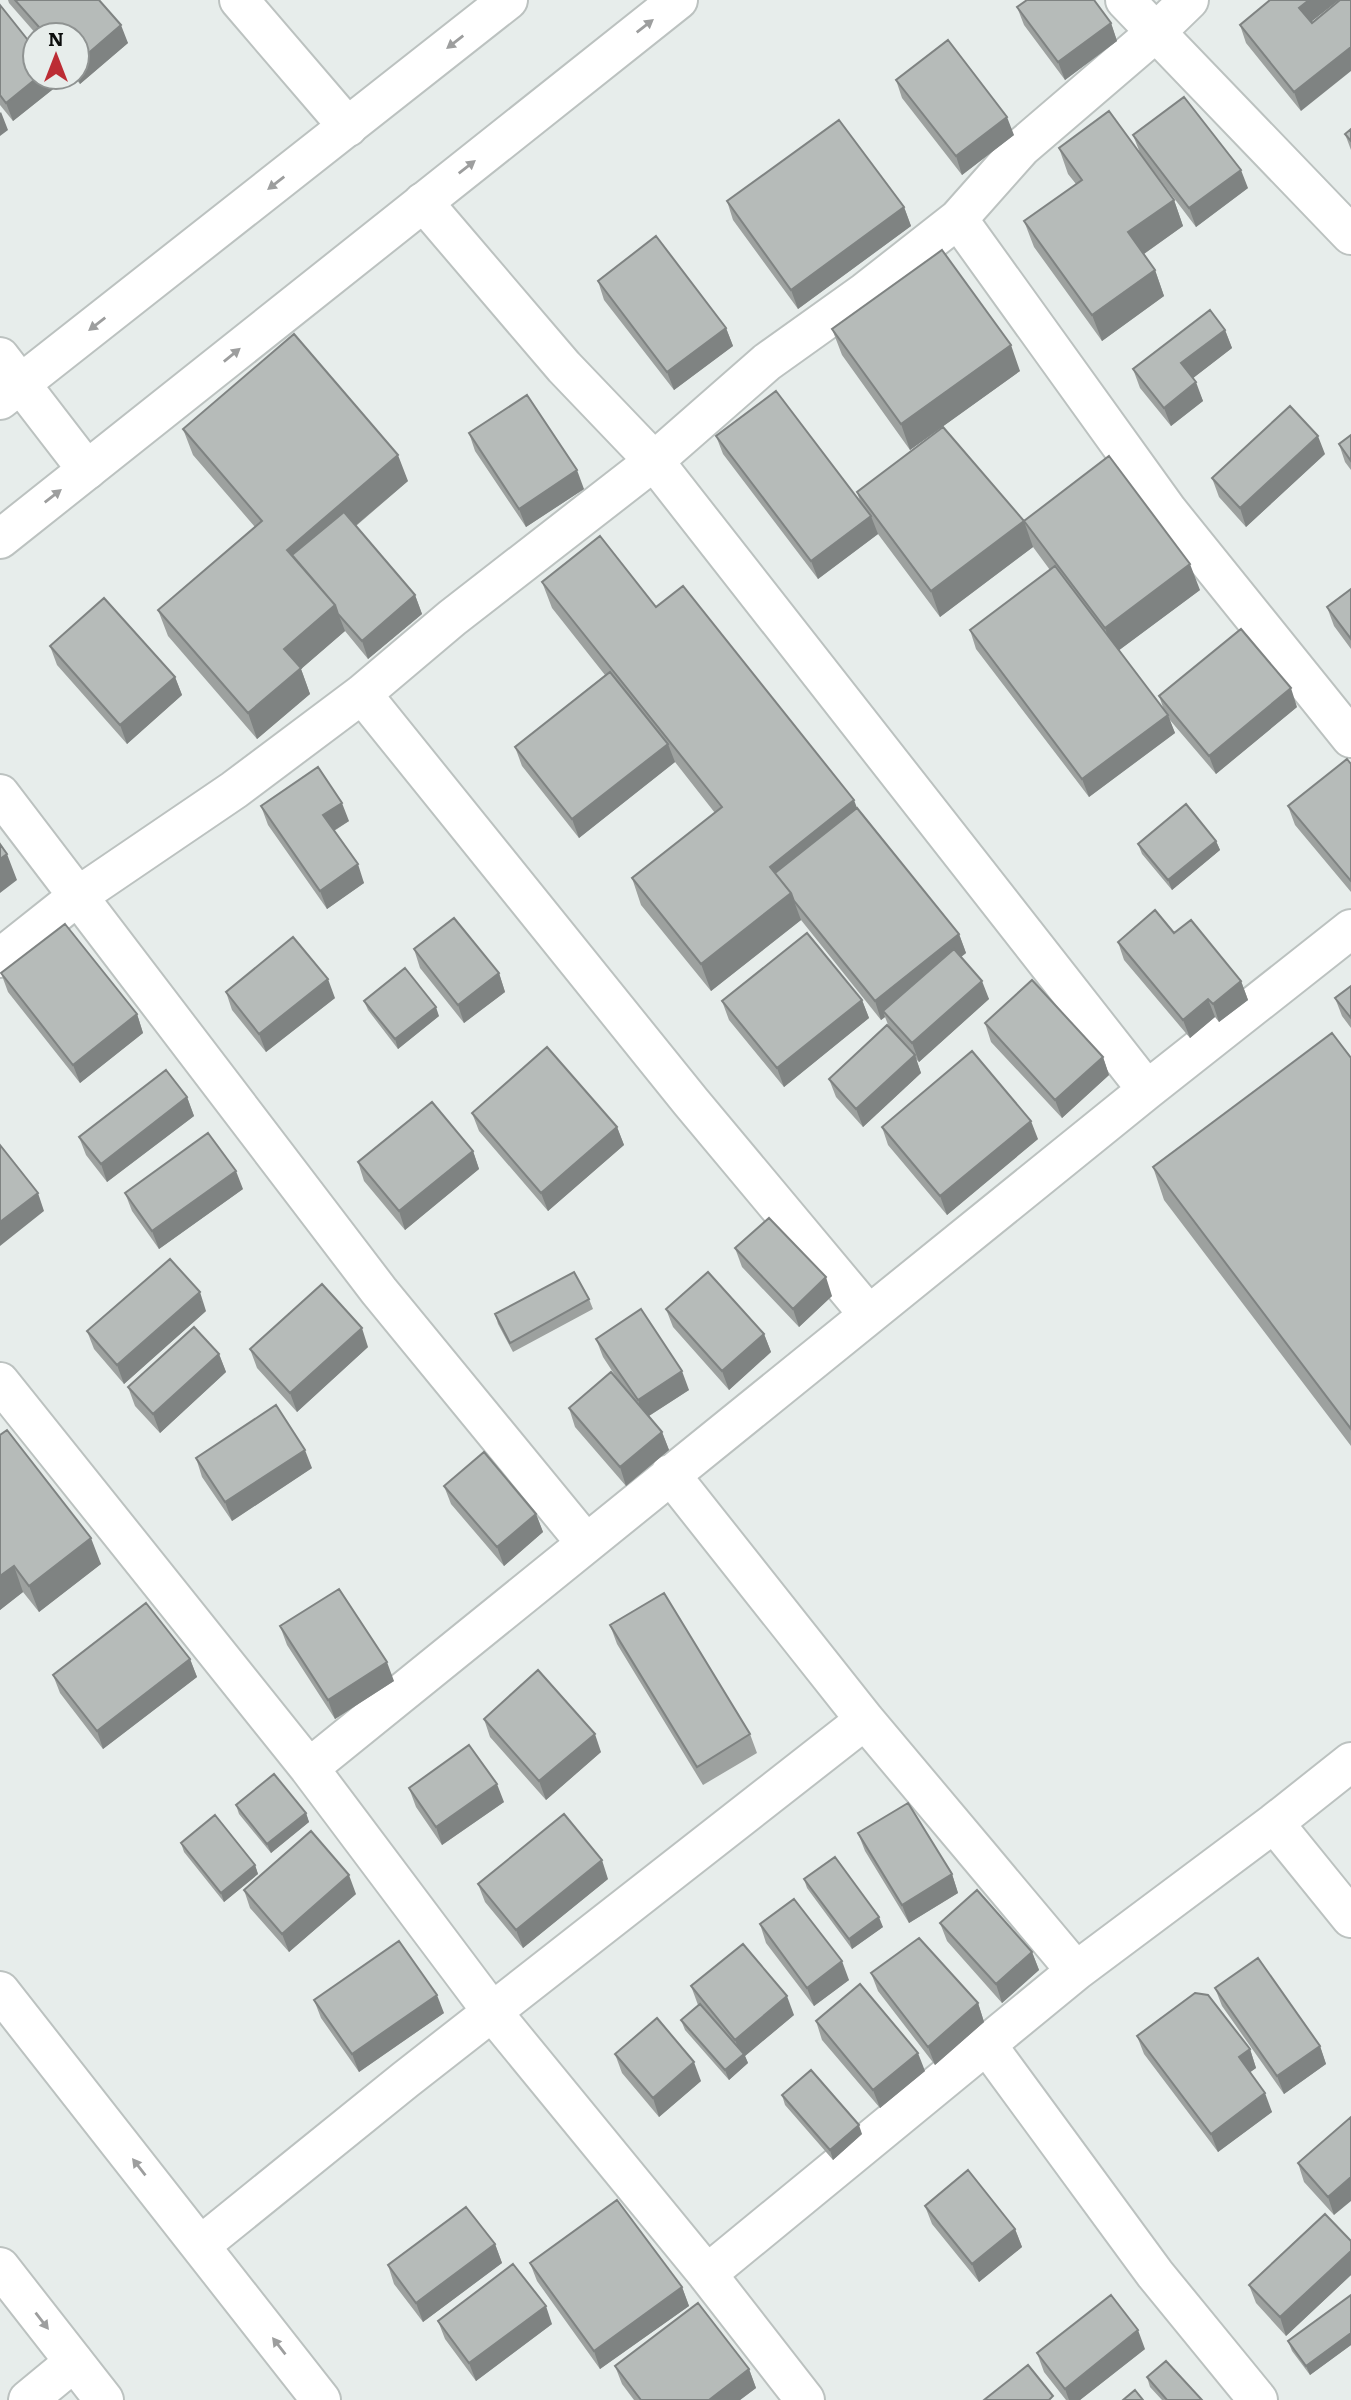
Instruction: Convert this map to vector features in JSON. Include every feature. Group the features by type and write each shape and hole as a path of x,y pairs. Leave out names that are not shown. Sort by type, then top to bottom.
{"street":[{"path":"239,0 348,127"},
{"path":"87,470 7,381 348,127 508,0"},
{"path":"0,539 678,0"},
{"path":"1125,0 1351,235"},
{"path":"0,958 78,896 234,790 362,694 452,618 654,461 767,362 865,292 958,219 1022,147 1155,33 1189,0"},
{"path":"424,202 564,368 654,461 1147,1090"},
{"path":"958,219 1168,511 1351,738"},
{"path":"362,694 691,1102 869,1315"},
{"path":"0,794 379,1291 586,1542"},
{"path":"309,1768 670,1474 1351,929"},
{"path":"0,1382 309,1768 493,2013 707,2274 805,2400"},
{"path":"670,1474 865,1720 1076,1971"},
{"path":"201,2245 405,2080 865,1720"},
{"path":"707,2274 1076,1971 1351,1762"},
{"path":"1274,1823 1351,1918"},
{"path":"0,1991 321,2400"},
{"path":"987,2045 1155,2274 1258,2400"},
{"path":"0,2267 104,2400"},
{"path":"28,2400 74,2362"}],"building":[{"path":"15,0 99,0 121,25 91,51 91,21 34,21"},
{"path":"1027,0 1094,0 1111,23 1058,62 1017,7"},
{"path":"1270,0 1309,0 1299,8 1312,23 1340,0 1351,0 1351,47 1294,92 1240,25"},
{"path":"0,5 21,31 21,91 6,103 0,95"},
{"path":"948,40 1007,117 956,156 896,80"},
{"path":"1184,97 1241,170 1189,208 1133,135"},
{"path":"1109,111 1174,200 1128,232 1155,270 1092,315 1024,221 1082,180 1059,148"},
{"path":"839,120 904,207 791,290 727,201"},
{"path":"1351,129 1351,141 1345,134"},
{"path":"656,236 726,328 667,372 598,281"},
{"path":"942,250 1011,345 901,424 832,329"},
{"path":"1210,310 1225,330 1181,363 1196,382 1164,408 1133,369"},
{"path":"294,334 398,455 287,550 335,605 284,649 301,668 248,713 158,610 262,521 183,429"},
{"path":"776,391 871,516 811,561 716,436"},
{"path":"527,395 577,470 519,509 469,433"},
{"path":"1290,406 1318,436 1240,508 1212,478"},
{"path":"943,427 1024,521 931,591 857,492"},
{"path":"1351,435 1351,461 1339,444"},
{"path":"1109,456 1190,564 1105,628 1024,521"},
{"path":"344,512 415,595 362,641 292,555"},
{"path":"600,536 656,607 683,586 854,800 770,867 791,893 701,964 632,878 722,807 542,582"},
{"path":"1055,566 1168,715 1082,779 970,630"},
{"path":"1351,589 1351,639 1327,607"},
{"path":"104,598 175,677 120,725 50,646"},
{"path":"1241,629 1291,688 1209,756 1159,696"},
{"path":"610,672 668,744 572,819 515,747"},
{"path":"1347,759 1351,764 1351,881 1288,806"},
{"path":"318,767 342,803 323,815 358,864 320,891 261,806"},
{"path":"1186,804 1216,841 1168,880 1138,844"},
{"path":"857,808 959,934 875,1001 794,901 775,873"},
{"path":"0,844 7,854 0,859"},
{"path":"1155,910 1174,933 1191,920 1241,981 1213,1004 1208,999 1183,1020 1118,942"},
{"path":"454,918 499,973 458,1005 414,949"},
{"path":"65,924 137,1014 73,1065 1,973"},
{"path":"807,933 862,1000 777,1068 722,1001"},
{"path":"293,937 328,979 259,1034 226,992"},
{"path":"954,949 982,981 912,1043 883,1011"},
{"path":"405,968 436,1007 395,1039 364,1001"},
{"path":"1032,980 1103,1057 1055,1100 985,1023"},
{"path":"1351,986 1351,1018 1335,998"},
{"path":"887,1025 915,1055 856,1109 829,1079"},
{"path":"1332,1033 1351,1058 1351,1429 1153,1167"},
{"path":"547,1047 617,1127 541,1193 472,1113"},
{"path":"972,1051 1031,1121 940,1196 882,1127"},
{"path":"166,1070 187,1097 101,1164 79,1137"},
{"path":"432,1102 473,1151 399,1211 358,1162"},
{"path":"208,1133 236,1171 152,1231 125,1193"},
{"path":"0,1145 38,1193 0,1222"},
{"path":"769,1218 826,1277 793,1309 735,1248"},
{"path":"170,1259 200,1292 117,1365 87,1331"},
{"path":"574,1272 589,1299 510,1343 495,1314"},
{"path":"708,1272 764,1334 722,1371 666,1309"},
{"path":"322,1284 362,1328 290,1393 250,1349"},
{"path":"641,1309 682,1371 638,1400 596,1339"},
{"path":"194,1327 219,1354 153,1414 128,1387"},
{"path":"611,1372 662,1432 620,1467 569,1408"},
{"path":"276,1405 305,1450 225,1502 196,1458"},
{"path":"7,1430 91,1538 29,1586 14,1566 0,1576 0,1435"},
{"path":"484,1452 536,1514 497,1547 444,1486"},
{"path":"339,1589 387,1662 328,1700 280,1626"},
{"path":"664,1593 750,1734 697,1767 610,1625"},
{"path":"146,1603 190,1659 97,1731 53,1675"},
{"path":"538,1670 595,1734 539,1781 484,1719"},
{"path":"469,1745 497,1784 436,1827 409,1788"},
{"path":"274,1774 306,1813 267,1844 236,1805"},
{"path":"908,1803 952,1874 902,1905 858,1833"},
{"path":"564,1814 602,1860 516,1930 478,1884"},
{"path":"215,1815 255,1865 221,1893 181,1843"},
{"path":"311,1831 349,1875 282,1934 244,1890"},
{"path":"835,1857 879,1917 849,1939 804,1879"},
{"path":"977,1890 1032,1952 996,1984 940,1923"},
{"path":"794,1899 842,1961 807,1988 760,1924"},
{"path":"919,1938 978,2003 928,2047 871,1973"},
{"path":"399,1941 437,1995 352,2054 314,2000"},
{"path":"743,1944 787,1996 735,2040 691,1986"},
{"path":"1258,1958 1320,2046 1277,2076 1215,1988"},
{"path":"860,1984 918,2053 873,2090 816,2021"},
{"path":"1195,1993 1208,1995 1250,2049 1239,2057 1265,2093 1211,2134 1137,2036"},
{"path":"700,2004 744,2054 725,2070 681,2020"},
{"path":"657,2018 694,2062 653,2098 615,2054"},
{"path":"811,2070 859,2125 830,2150 782,2095"},
{"path":"1351,2117 1351,2177 1328,2197 1298,2163"},
{"path":"968,2170 1015,2229 972,2264 925,2206"},
{"path":"617,2200 682,2287 594,2351 530,2263"},
{"path":"466,2207 495,2244 416,2303 388,2265"},
{"path":"1325,2214 1351,2241 1351,2251 1280,2317 1249,2285"},
{"path":"513,2264 546,2306 469,2363 438,2321"},
{"path":"1111,2295 1138,2330 1065,2389 1037,2353"},
{"path":"1351,2295 1351,2333 1306,2366 1288,2341"},
{"path":"698,2303 749,2369 709,2400 641,2400 615,2366"},
{"path":"1166,2361 1202,2400 1167,2400 1147,2377"},
{"path":"1028,2365 1053,2396 1049,2400 984,2400"},
{"path":"1135,2390 1143,2400 1123,2400"}]}
